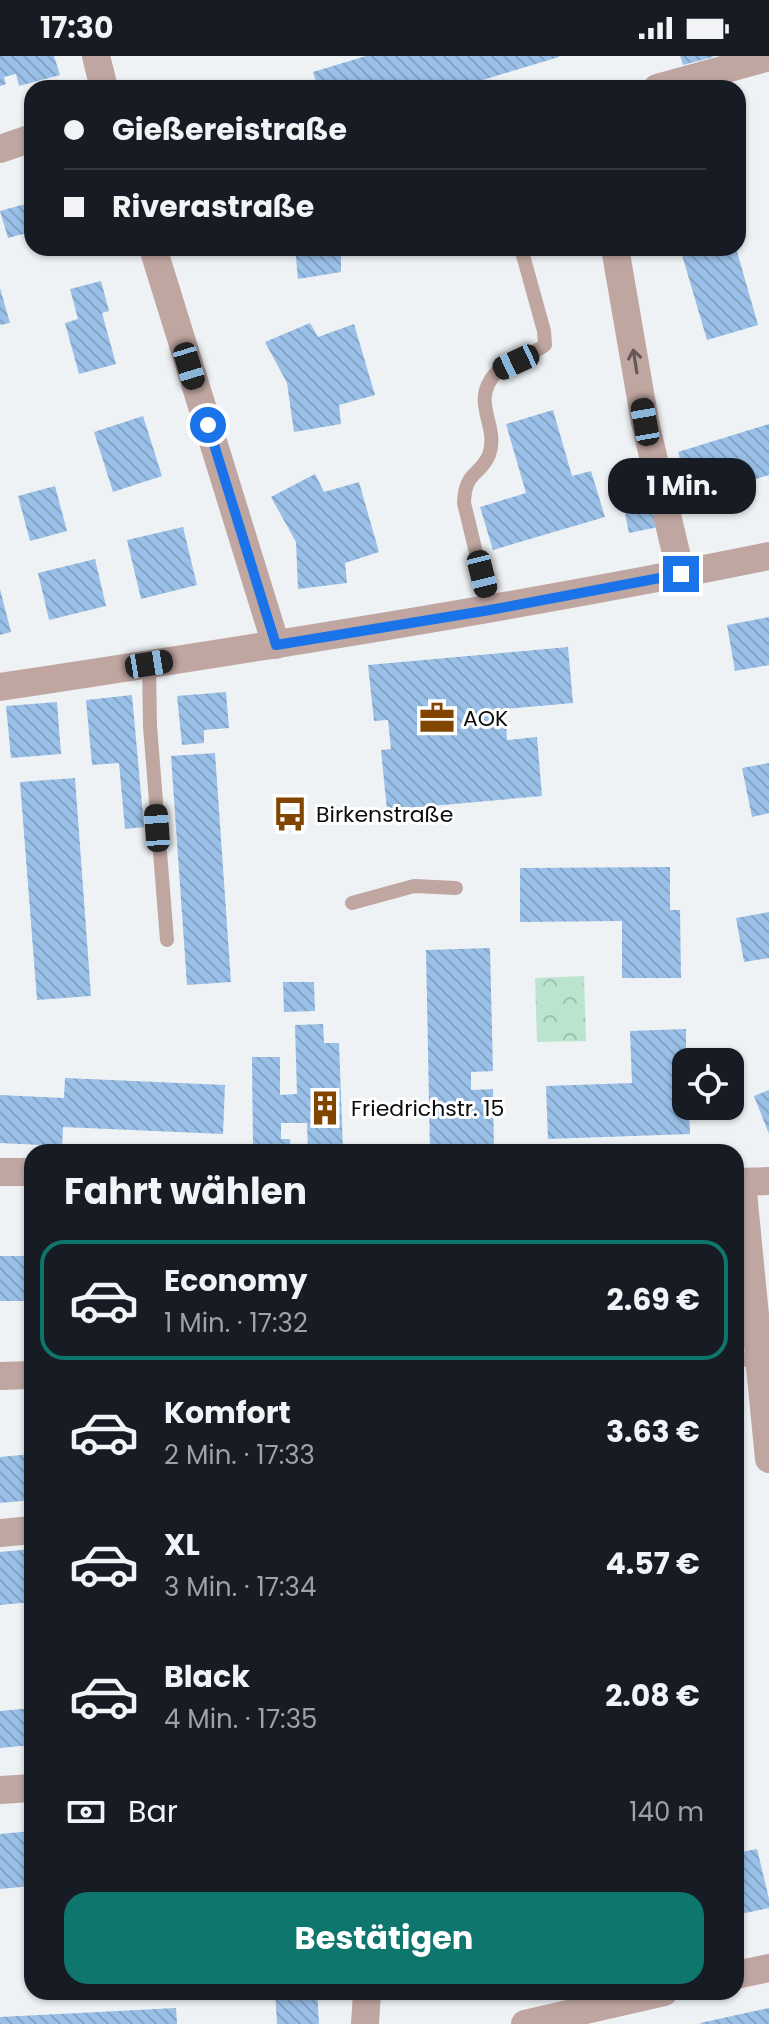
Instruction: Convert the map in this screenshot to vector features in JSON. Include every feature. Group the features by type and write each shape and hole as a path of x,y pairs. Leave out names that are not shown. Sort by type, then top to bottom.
{"street":[{"path":"96,56 102,80"},
{"path":"686,80 769,57"},
{"path":"0,149 24,141"},
{"path":"155,256 276,645"},
{"path":"616,256 645,422 681,574"},
{"path":"0,687 490,610 769,556"},
{"path":"0,1172 24,1172"},
{"path":"749,1182 748,1360 769,1459"},
{"path":"0,1376 24,1375"},
{"path":"0,1533 24,1531"},
{"path":"0,1790 24,1788"},
{"path":"744,1973 769,1968"},
{"path":"365,2024 366,2000"},
{"path":"525,2024 629,2000"}],"lane":[{"path":"490,610 464,503 465,490 471,476 488,459 493,440 484,407 485,388 498,370 545,345 523,256"},
{"path":"149,664 150,726 167,940"},
{"path":"352,903 414,886 456,888"}],"green space":[{"path":"584,976 586,1041 537,1042 535,978"}],"building":[{"path":"0,56 54,56 60,75 24,80 24,85 19,86 16,74 4,77 6,84 0,86"},
{"path":"366,56 559,56 483,80 316,80 313,72"},
{"path":"680,56 713,56 713,57 683,65"},
{"path":"24,204 24,234 8,238 0,211"},
{"path":"296,256 341,256 341,272 298,279"},
{"path":"682,256 738,256 758,325 707,340"},
{"path":"101,281 109,311 102,313 116,364 79,374 65,323 78,319 70,289"},
{"path":"0,288 10,323 0,325"},
{"path":"310,323 318,337 354,324 375,395 339,405 341,424 294,432 287,383 265,342"},
{"path":"553,410 572,476 591,471 605,517 493,550 480,507 526,493 506,424"},
{"path":"143,416 162,476 113,492 94,432"},
{"path":"769,424 769,475 692,498 678,452"},
{"path":"315,474 324,492 359,482 379,552 345,563 347,583 298,589 296,542 271,497"},
{"path":"55,486 67,531 30,541 18,496"},
{"path":"655,508 658,527 629,533 625,514"},
{"path":"183,527 197,585 141,599 127,540"},
{"path":"95,559 106,606 49,620 38,573"},
{"path":"0,589 11,632 0,635"},
{"path":"769,617 769,665 735,671 727,625"},
{"path":"568,647 573,703 505,709 507,740 537,737 542,796 387,810 381,750 391,749 388,720 374,721 368,665"},
{"path":"226,692 229,728 204,730 204,743 182,745 177,696"},
{"path":"132,695 144,827 125,829 119,763 92,765 86,700"},
{"path":"57,702 61,754 11,758 6,706"},
{"path":"215,753 231,982 187,985 171,756"},
{"path":"769,763 769,813 752,817 742,768"},
{"path":"75,778 91,996 37,1000 20,782"},
{"path":"670,867 670,910 680,910 681,978 622,978 622,921 520,922 520,868"},
{"path":"769,912 769,958 744,962 736,918"},
{"path":"490,948 493,1071 471,1072 471,1090 493,1089 494,1144 430,1144 426,950"},
{"path":"283,982 314,982 315,1011 284,1012"},
{"path":"323,1024 324,1043 339,1043 343,1144 308,1144 307,1123 281,1123 281,1139 290,1139 290,1144 253,1144 252,1057 280,1057 280,1095 297,1094 295,1025"},
{"path":"686,1029 686,1048 672,1048 672,1120 690,1120 690,1134 548,1139 546,1086 632,1083 630,1031"},
{"path":"65,1078 225,1085 223,1134 63,1127 62,1144 0,1143 0,1095 64,1098"},
{"path":"769,1090 769,1134 754,1096"},
{"path":"0,1256 24,1256 24,1301 0,1301"},
{"path":"24,1455 24,1501 0,1503 0,1457"},
{"path":"24,1550 24,1603 0,1605 0,1552"},
{"path":"24,1709 24,1746 0,1748 0,1711"},
{"path":"24,1832 24,1887 0,1889 0,1834"},
{"path":"757,1849 769,1908 744,1913 744,1851"},
{"path":"276,2000 318,2000 319,2024 277,2024"},
{"path":"176,2008 177,2024 0,2024 0,2017"},
{"path":"769,2008 769,2024 700,2023"}],"place":[{"name":"AOK","path":"437,718"},
{"name":"Birkenstraße","path":"290,814"},
{"name":"Friedrichstr. 15","path":"325,1108"}],"route":[{"path":"208,425 276,645 490,610 681,574"}]}
